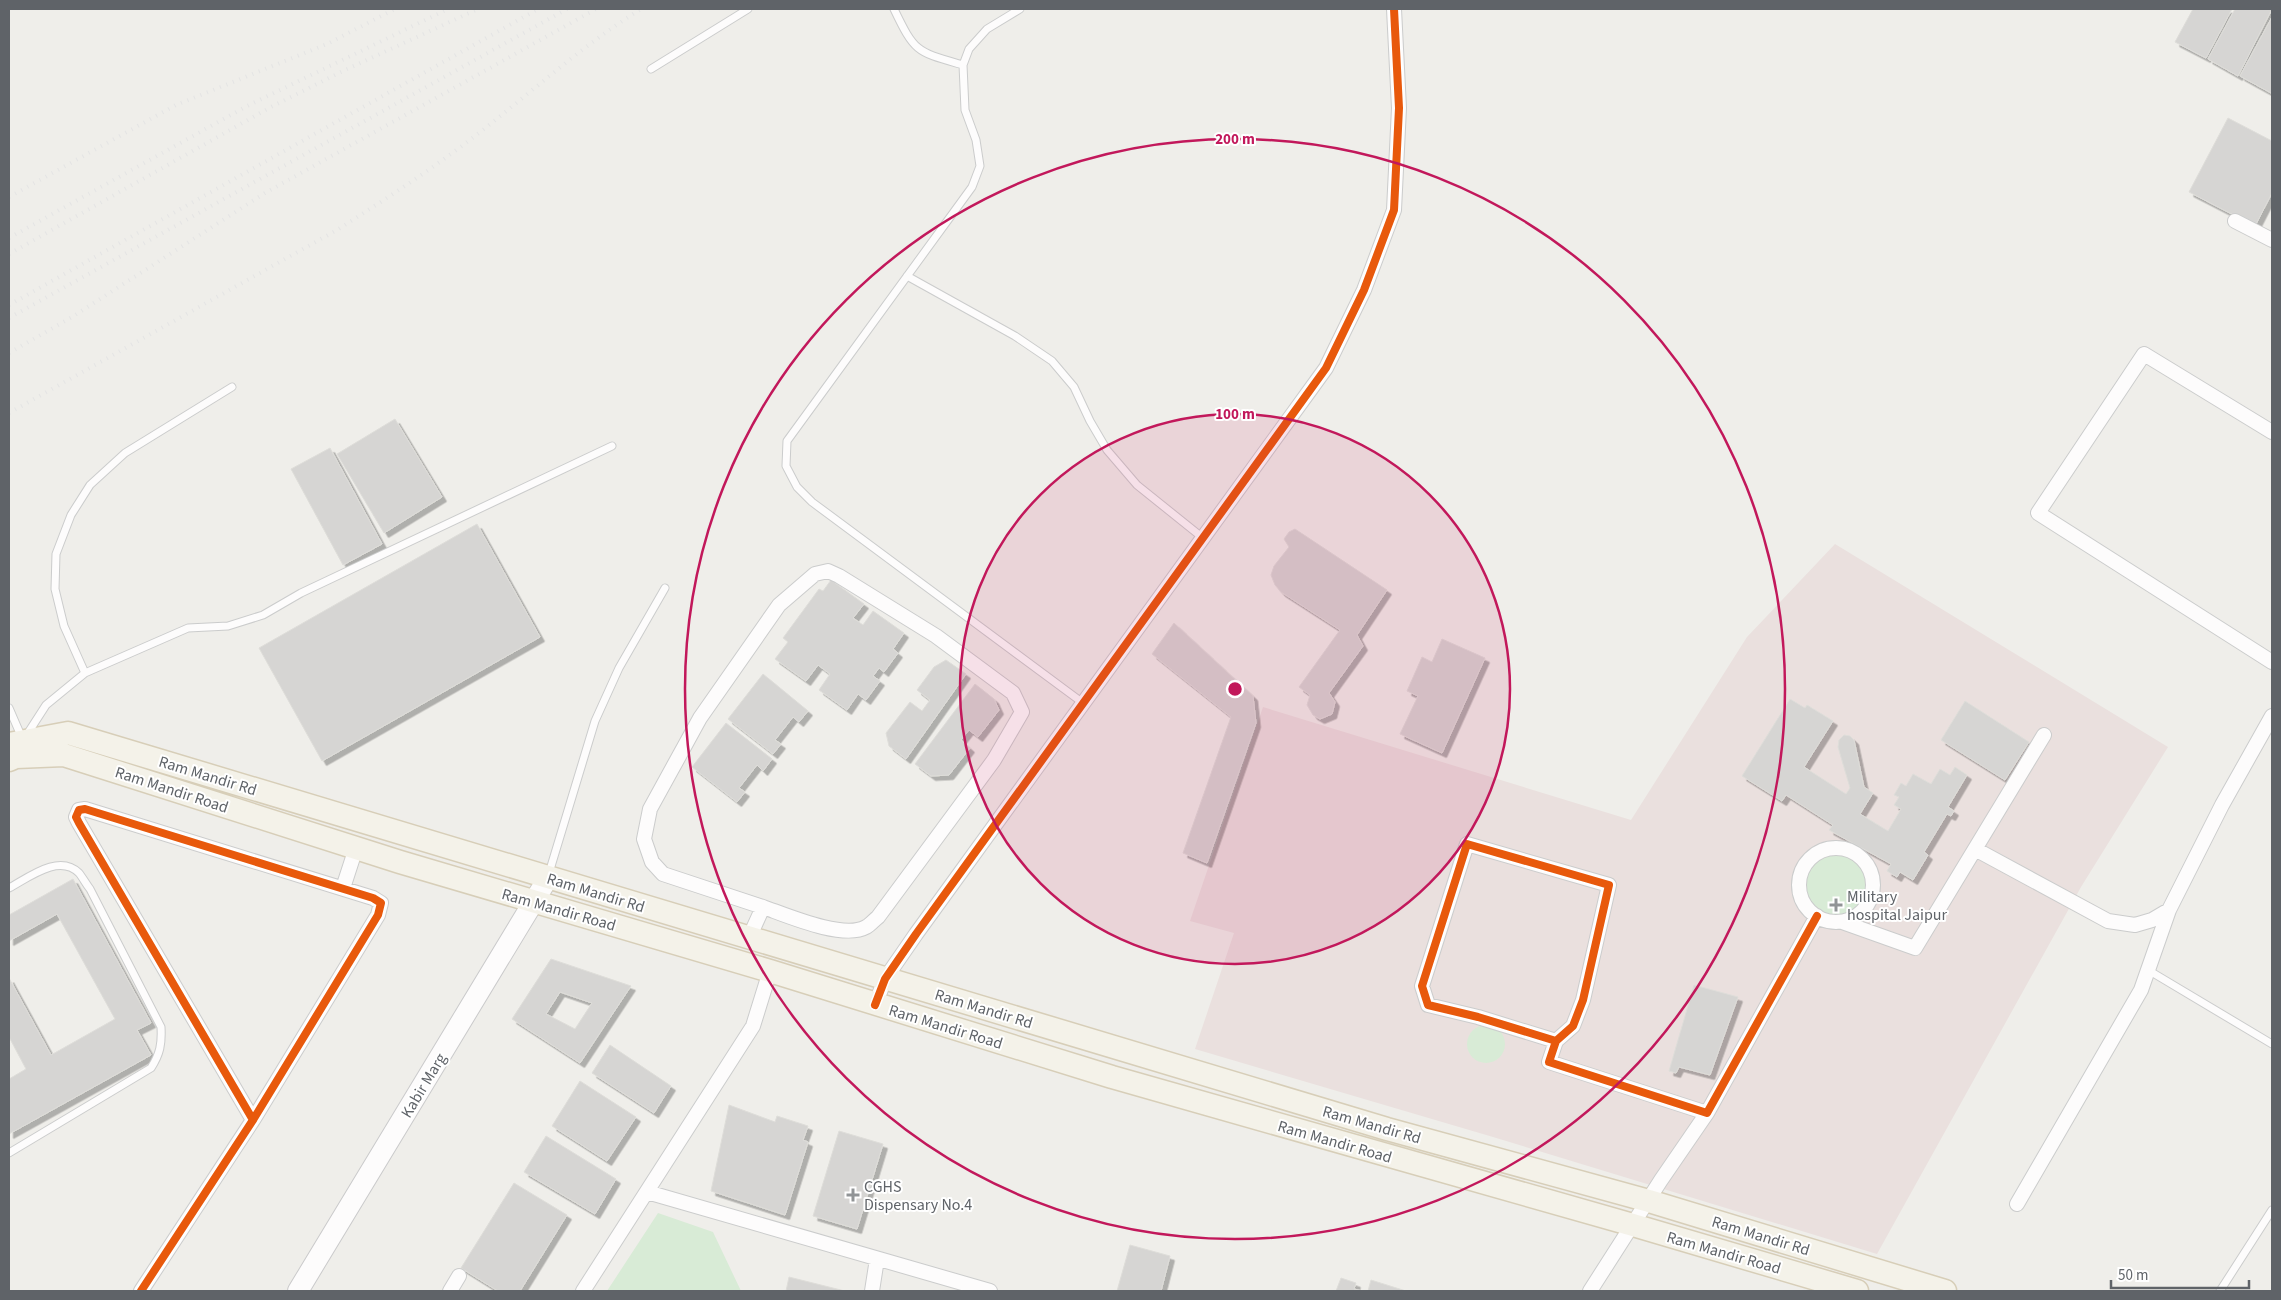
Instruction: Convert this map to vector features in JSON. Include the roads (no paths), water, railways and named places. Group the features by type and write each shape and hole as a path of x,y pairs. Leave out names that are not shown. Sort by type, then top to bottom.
{"main road":[{"name":"Ram Mandir Rd","path":"16,742 68,733 1387,1129 1649,1201 1945,1291"},
{"name":"Ram Mandir Road","path":"9,760 16,757 64,754 356,848 770,971 874,1005 1112,1077 1858,1291"},
{"path":"356,848 364,823"}],"street":[{"path":"874,1005 885,979 1326,368 1364,290 1394,210 1399,108 1394,9"},
{"path":"2235,221 2272,240"},
{"path":"2272,432 2144,354 2038,513 2272,662"},
{"path":"828,571 936,636 1013,693 1022,712 994,760 878,917 865,928 850,931 833,930 763,907 663,874 652,862 644,839 650,809 700,718 779,605 815,574 828,571"},
{"path":"2017,1204 2141,990 2169,910 2222,805 2272,716"},
{"path":"1842,922 1854,917 1868,905 1873,893 1874,880 1870,867 1864,860 1844,848 1831,847 1819,851 1806,864 1800,876 1799,888 1803,901 1817,916 1829,921 1842,922 1915,948 2044,735"},
{"path":"141,1291 253,1120 381,908 381,903 378,900 343,888 85,809 79,810 77,813 78,820 253,1120"},
{"path":"1556,1041 1478,1017 1428,1005 1422,986 1467,844 1609,886 1583,1000 1573,1026 1556,1041 1549,1062 1707,1113"},
{"path":"343,888 356,848"},
{"path":"1975,849 2108,921 2135,925 2152,920 2169,910"},
{"name":"Kabir Marg","path":"298,1291 548,878"},
{"path":"749,938 763,907"},
{"path":"1590,1291 1707,1113 1817,916"},
{"path":"584,1291 753,1026 770,971"},
{"path":"647,1192 990,1291"},
{"path":"872,1291 877,1258"},
{"path":"450,1291 459,1276"}],"lane":[{"path":"651,69 748,9"},
{"path":"894,9 907,37 917,48 931,56 963,65"},
{"path":"1020,9 987,29 968,49 963,65 965,110 976,140 980,166 972,187 787,441 786,466 797,487 812,502 1083,703"},
{"path":"907,276 1015,336 1052,361 1074,387 1090,420 1108,450 1137,485 1203,538"},
{"path":"85,673 64,626 55,589 56,554 71,515 90,485 125,453 232,387"},
{"path":"16,742 46,705 85,673 188,628 228,626 263,615 301,593 612,446"},
{"path":"548,878 596,721 619,668 665,588"},
{"path":"9,708 16,742"},
{"path":"9,888 51,866 62,864 78,872 90,890 160,1027 162,1040 160,1055 151,1068 9,1153"},
{"path":"2148,970 2272,1044"},
{"path":"2220,1291 2272,1210"}],"railway":[{"path":"9,197 176,105 327,44 395,9"},
{"path":"9,238 247,106 448,9"},
{"path":"9,254 271,107 345,70 478,9"},
{"path":"9,305 538,9"},
{"path":"9,318 567,9"},
{"path":"9,353 72,317 265,193 596,9"},
{"path":"9,413 355,219 458,149 577,54 641,9"}],"place":[{"name":"Military hospital Jaipur","path":"1836,905"},
{"name":"CGHS Dispensary No.4","path":"853,1195"}]}
